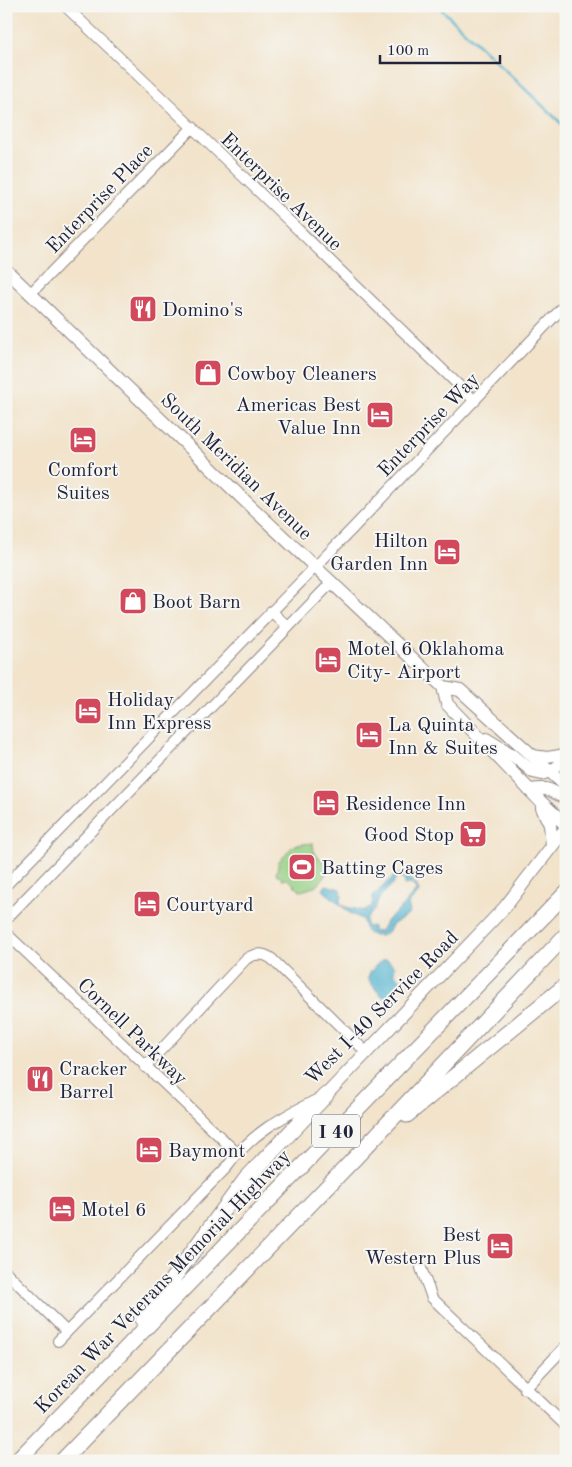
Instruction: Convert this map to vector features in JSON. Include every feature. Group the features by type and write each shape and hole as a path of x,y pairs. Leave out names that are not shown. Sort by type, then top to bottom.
{"highway":[{"name":"Korean War Veterans Memorial Highway","path":"17,1461 566,892"},
{"name":"I 40","path":"62,1461 354,1159 566,935"},
{"path":"354,1159 566,985"},
{"path":"106,1368 246,1179 326,1095"}],"main road":[{"name":"South Meridian Avenue","path":"6,270 314,566 443,687 447,704 566,827"},
{"name":"South Meridian Avenue","path":"443,687 460,690 566,786"},
{"path":"477,735 497,744 533,772 542,774 550,771"},
{"path":"529,790 544,788 566,798"},
{"path":"540,801 550,825 552,846"},
{"name":"West I-40 Service Road","path":"326,1095 505,907 566,827"}],"street":[{"name":"Enterprise Avenue","path":"65,6 475,401"},
{"name":"Enterprise Place","path":"30,294 192,127"},
{"name":"Enterprise Way","path":"6,885 475,401 566,304"},
{"path":"6,919 332,582"},
{"path":"271,611 288,627"},
{"path":"533,756 546,757 566,754"},
{"path":"550,771 566,759"},
{"name":"Cornell Parkway","path":"6,933 237,1153"},
{"path":"145,1067 246,960 260,954 272,959 366,1052"},
{"name":"West I-40 Service Road","path":"58,1341 227,1167 237,1153 265,1127 326,1095"},
{"path":"421,1268 432,1298 566,1426"},
{"path":"6,1272 67,1332"},
{"path":"525,1388 566,1346"}],"green space":[{"name":"Batting Cages","path":"313,843 314,852 326,864 325,875 315,886 300,891 288,879 282,880 276,874 279,861 294,845"}],"water":[{"path":"396,874 410,880 416,885 419,892 408,904 410,911 408,915 392,925 389,931 381,936 368,933 362,919 351,914 323,890 326,885 341,889 340,902 342,904 363,911 372,906 373,896","holes":["396,877 405,880 404,885 411,884 416,888 416,891 387,920 381,931 373,932 371,925 367,927 366,920 374,910 380,897 393,884"]},
{"path":"386,959 395,966 394,973 402,981 387,998 381,996 368,979 375,967"}],"waterway":[{"path":"438,6 566,128"}],"place":[{"name":"Domino's","path":"143,309"},
{"name":"Cowboy Cleaners","path":"208,373"},
{"name":"Americas Best Value Inn","path":"380,415"},
{"name":"Comfort Suites","path":"83,440"},
{"name":"Hilton Garden Inn","path":"447,552"},
{"name":"Boot Barn","path":"133,601"},
{"name":"Motel 6 Oklahoma City- Airport","path":"328,660"},
{"name":"Holiday Inn Express","path":"88,711"},
{"name":"La Quinta Inn & Suites","path":"369,735"},
{"name":"Residence Inn","path":"326,803"},
{"name":"Good Stop","path":"473,834"},
{"name":"Batting Cages","path":"302,867"},
{"name":"Courtyard","path":"147,904"},
{"name":"Cracker Barrel","path":"40,1079"},
{"name":"Baymont","path":"149,1150"},
{"name":"Motel 6","path":"62,1209"},
{"name":"Best Western Plus","path":"500,1246"}]}
